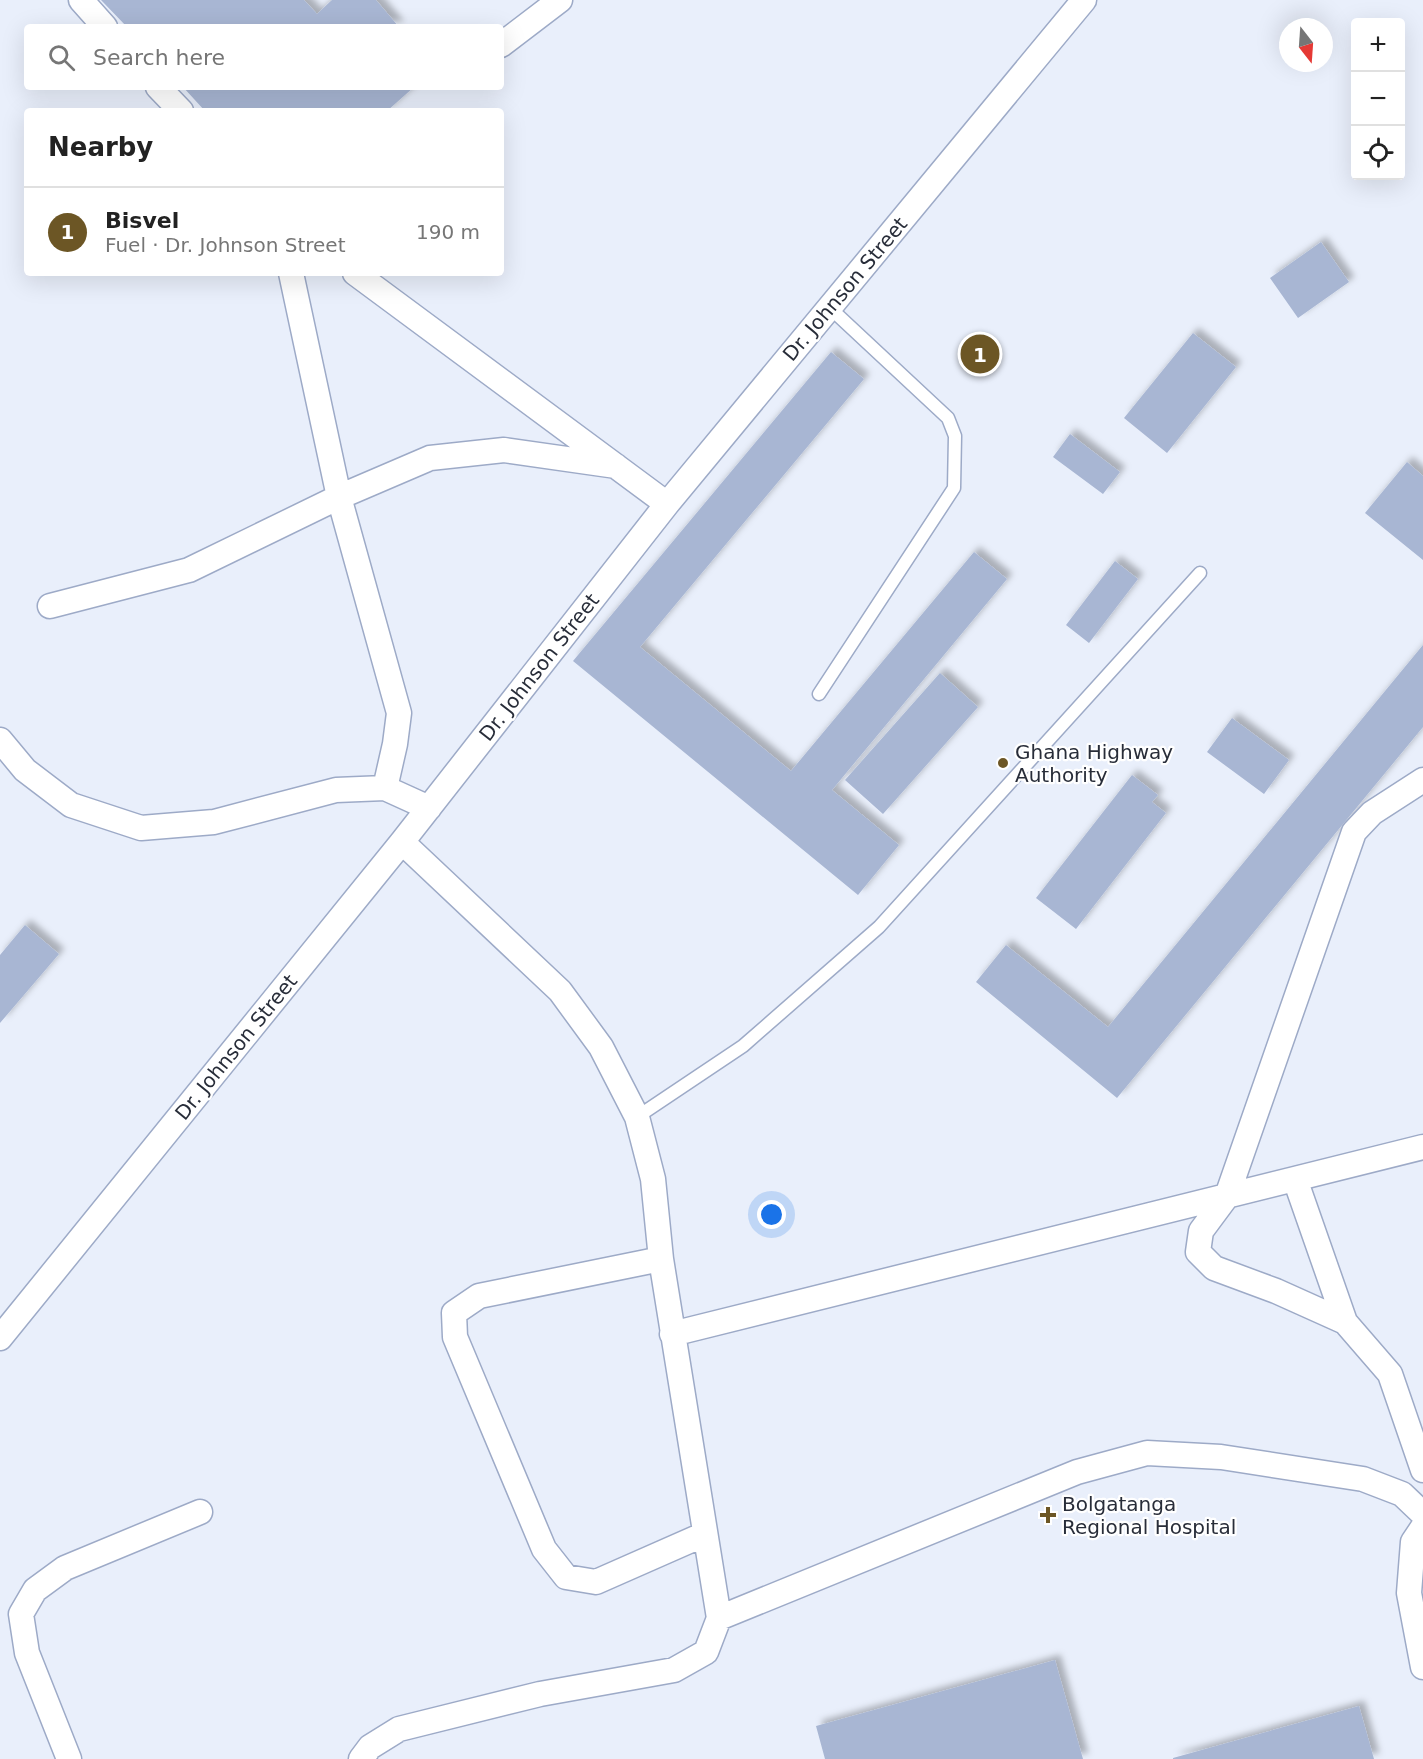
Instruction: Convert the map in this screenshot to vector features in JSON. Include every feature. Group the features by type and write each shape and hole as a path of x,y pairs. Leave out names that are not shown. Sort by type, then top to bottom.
{"street":[{"path":"81,0 102,24"},
{"path":"504,43 560,0"},
{"name":"Dr. Johnson Street","path":"0,1338 402,842 667,504 1084,0"},
{"path":"161,90 178,108"},
{"path":"292,276 339,497 399,713 385,788"},
{"path":"359,276 667,504"},
{"path":"51,606 189,570 339,497 430,458 504,450 616,465"},
{"path":"0,740 25,770 71,804 141,828 214,822 336,790 385,788 429,808"},
{"path":"1345,1322 1276,1291 1214,1268 1198,1252 1201,1231 1227,1196 1354,832 1372,813 1423,780"},
{"path":"361,1759 370,1747 399,1730 540,1694 674,1670 706,1652 719,1618 672,1334 653,1179 637,1117 601,1047 560,991 402,842"},
{"path":"672,1334 1423,1147"},
{"path":"1295,1179 1345,1322 1390,1374 1423,1470"},
{"path":"661,1259 479,1296 454,1313 455,1337 544,1549 566,1577 596,1582 705,1534"},
{"path":"719,1618 1077,1472 1147,1453 1221,1457 1362,1479 1402,1494 1423,1514"},
{"path":"69,1759 27,1653 21,1614 35,1590 65,1568 200,1512"},
{"path":"1423,1527 1413,1542 1409,1593 1423,1666"}],"lane":[{"path":"819,694 954,488 955,436 948,418 829,307"},
{"path":"637,1117 742,1046 879,927 1200,573"}],"building":[{"path":"101,0 304,0 317,14 332,0 376,0 396,24 124,24"},
{"path":"186,90 411,90 390,108 202,108"},
{"path":"1321,242 1349,282 1298,318 1270,278"},
{"path":"1193,333 1236,367 1167,453 1124,418"},
{"path":"831,352 864,379 640,647 791,771 974,552 1007,579 832,790 899,845 858,895 573,661"},
{"path":"1070,434 1120,472 1103,494 1053,457"},
{"path":"1407,462 1423,476 1423,560 1365,513"},
{"path":"1115,561 1138,579 1089,643 1066,625"},
{"path":"1423,645 1423,727 1117,1098 976,982 1006,945 1108,1027"},
{"path":"940,673 978,707 883,814 845,780"},
{"path":"1232,718 1289,760 1264,794 1207,752"},
{"path":"1132,775 1158,795 1152,802 1166,813 1076,929 1036,898"},
{"path":"25,925 59,954 0,1023 0,955"},
{"path":"1055,1660 1083,1759 825,1759 816,1726"},
{"path":"1359,1706 1374,1759 1173,1759 1173,1758"}],"place":[{"name":"Bisvel","path":"980,354"},
{"name":"Ghana Highway Authority","path":"1003,763"},
{"name":"Bolgatanga Regional Hospital","path":"1048,1515"}]}
